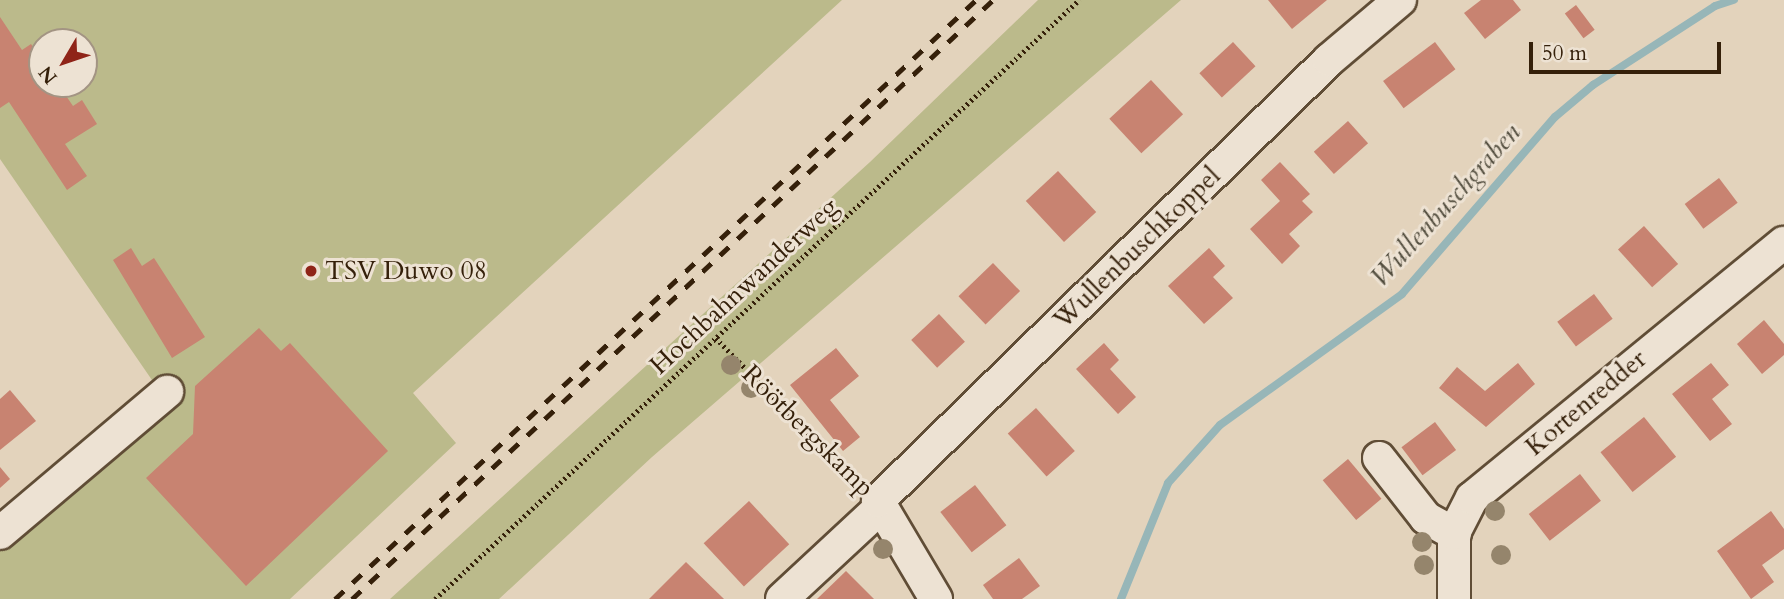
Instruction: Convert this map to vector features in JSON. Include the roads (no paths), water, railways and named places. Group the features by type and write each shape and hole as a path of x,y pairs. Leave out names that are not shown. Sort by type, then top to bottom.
{"street":[{"name":"Wullenbuschkoppel","path":"782,599 1329,60 1400,0"},
{"name":"Kortenredder","path":"1454,599 1455,534 1472,498 1784,243"},
{"path":"0,533 167,391"},
{"path":"1379,458 1426,517 1455,534"},
{"name":"Röötbergskamp","path":"879,504 936,599"}],"waterway":[{"name":"Wullenbuschgraben","path":"1121,599 1168,483 1220,425 1402,294 1555,117 1593,85 1715,6 1734,0"}],"railway":[{"path":"335,599 976,0"},
{"path":"352,599 993,0"}],"place":[{"name":"TSV Duwo 08","path":"311,271"}]}
